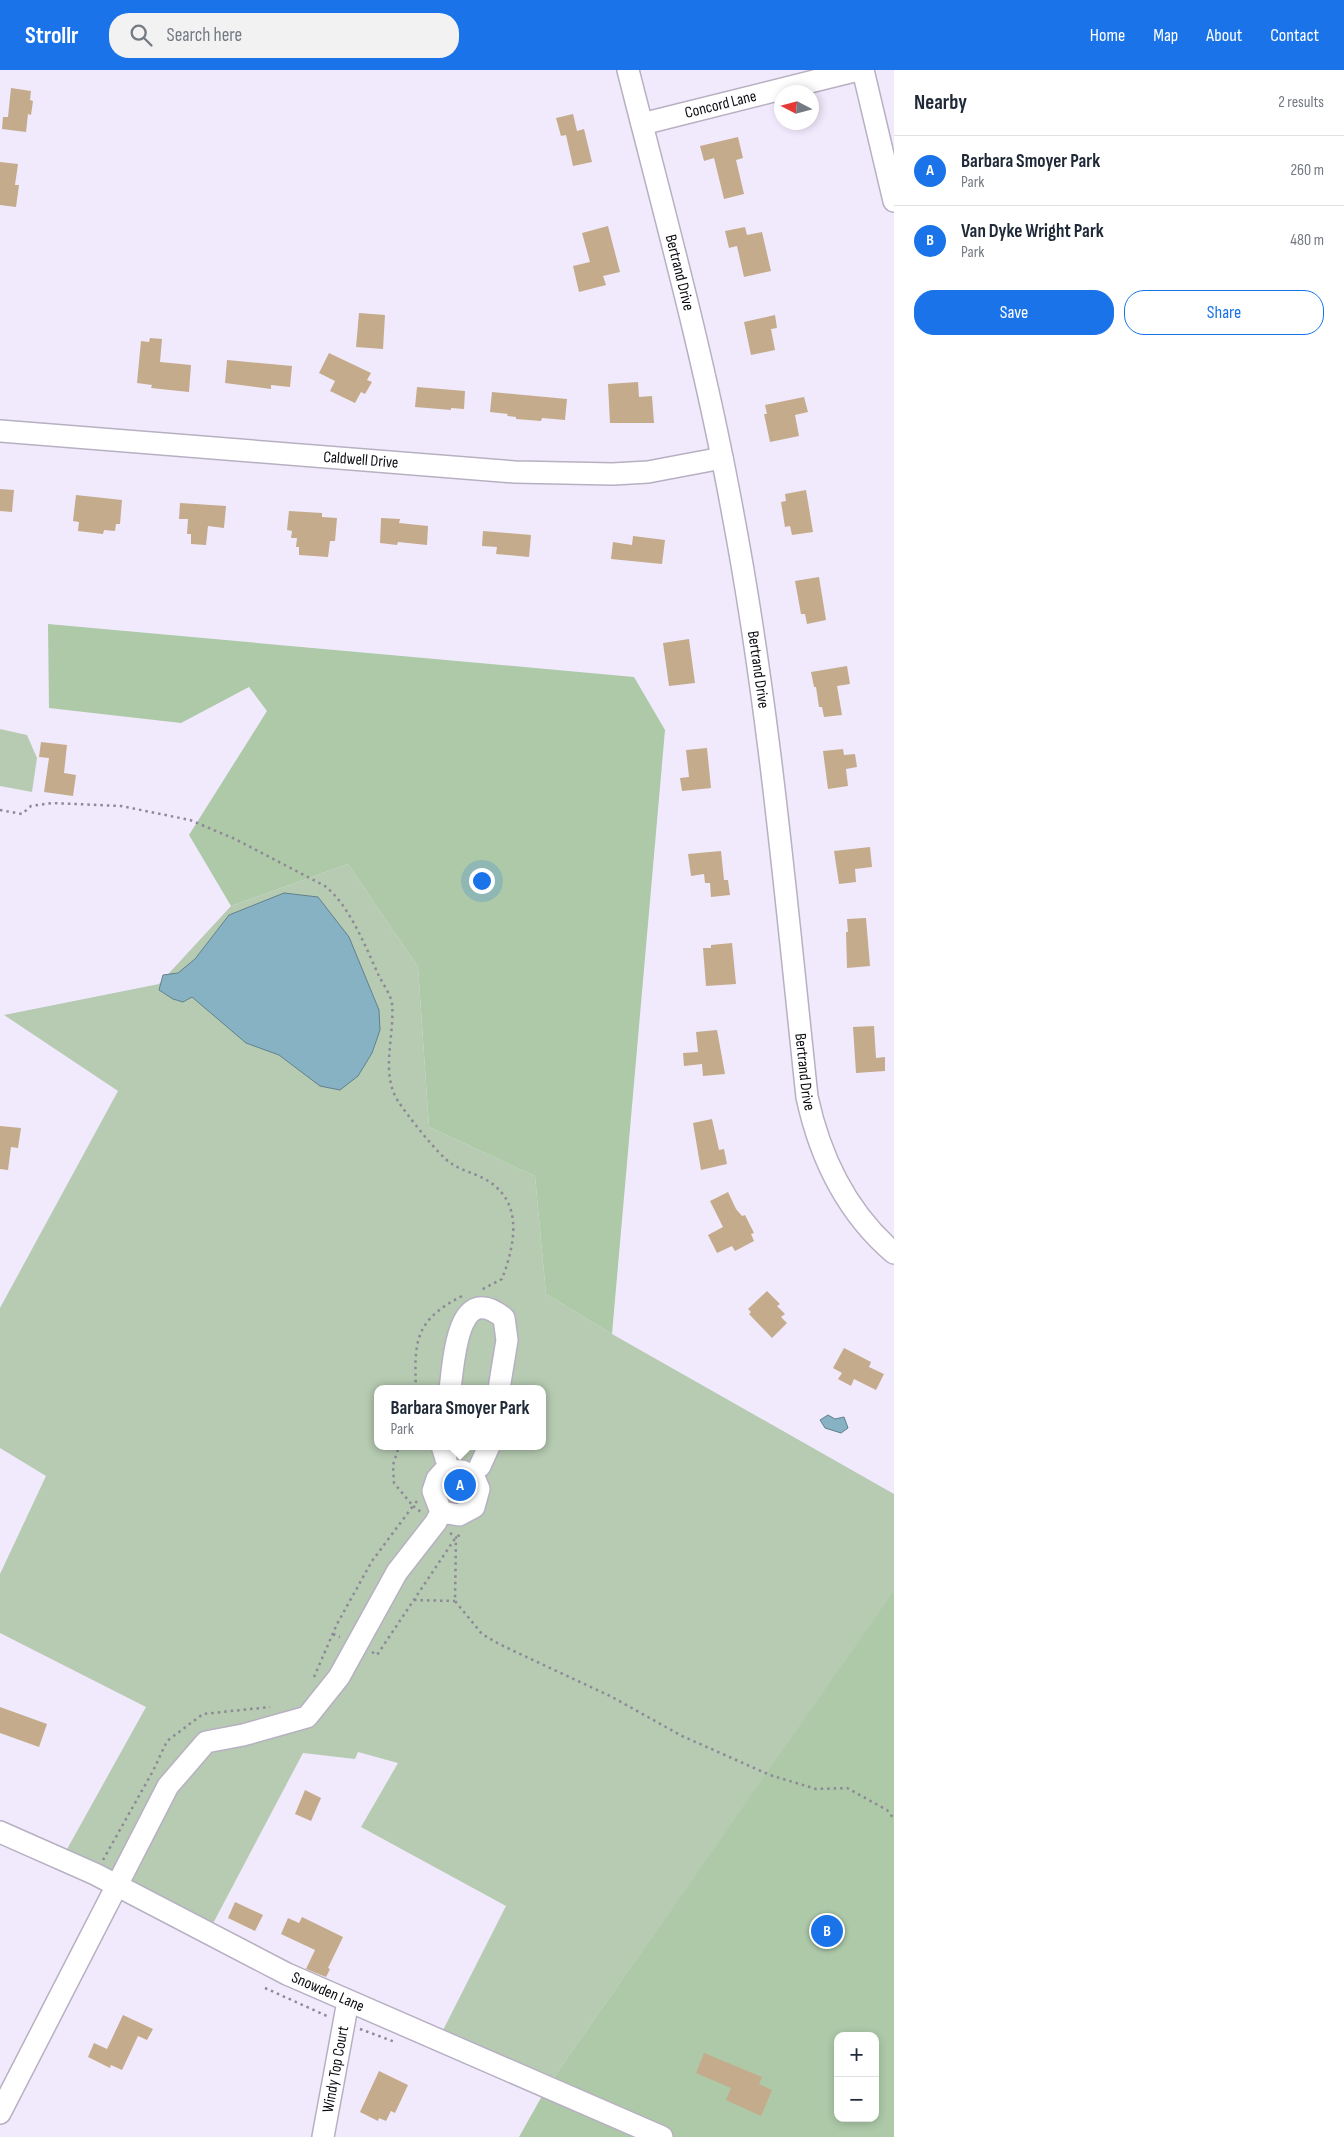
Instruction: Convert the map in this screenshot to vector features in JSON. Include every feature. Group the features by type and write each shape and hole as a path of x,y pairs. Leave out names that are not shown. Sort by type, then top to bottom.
{"street":[{"name":"Bertrand Drive","path":"628,70 691,315 722,458 755,641 771,764 807,1097 813,1125 837,1184 856,1212 878,1239 894,1253"},
{"name":"Concord Lane","path":"642,124 858,70"},
{"path":"862,70 894,201"},
{"name":"Caldwell Drive","path":"0,431 515,472 613,474 648,472 722,458"},
{"path":"451,1385 460,1327 466,1316 478,1308 494,1310 504,1318 507,1340 500,1385"},
{"path":"480,1466 486,1450"},
{"path":"0,2113 168,1786 206,1742 243,1735 307,1717 339,1677 397,1572 439,1517"},
{"name":"Snowden Lane","path":"0,1832 95,1874 287,1974 662,2137"},
{"name":"Windy Top Court","path":"322,2137 348,2001"}],"path":[{"path":"0,810 22,814 31,806 52,803 121,806 190,820 235,839 333,892 355,926 392,1002 391,1083 397,1100 434,1146 452,1164 476,1174 496,1186 508,1202 514,1225 510,1257 502,1279 487,1288 473,1292"},
{"path":"416,1385 416,1345 425,1325 443,1305 466,1293"},
{"path":"398,1450 393,1465 394,1483 413,1506 439,1517 456,1537 455,1601 482,1634 499,1644 612,1697 682,1736 770,1775 816,1789 847,1788 887,1810 894,1819"},
{"path":"311,1684 337,1624 372,1562 413,1506"},
{"path":"414,1600 455,1601"},
{"path":"95,1874 153,1771 167,1741 203,1714 279,1706"}],"green space":[{"path":"48,624 634,677 665,730 612,1334 546,1294 535,1176 429,1127 418,967 348,864 231,906 189,835 267,711 249,687 181,723 49,708"},
{"path":"0,729 27,735 37,758 32,792 0,786"},
{"path":"348,864 418,967 429,1127 535,1176 546,1294 612,1334 894,1494 894,2137 818,2137 730,1826 547,2087 439,2038 506,1906 361,1827 398,1763 358,1752 355,1759 303,1753 208,1933 61,1860 146,1707 0,1633 0,1574 46,1476 0,1448 0,1308 118,1091 4,1015 159,984 231,906"},
{"path":"894,1591 894,2137 519,2137 547,2087"}],"water":[{"path":"284,893 318,897 349,937 379,1010 380,1030 372,1053 358,1076 340,1090 320,1086 279,1055 246,1043 192,997 183,1002 173,999 159,990 163,975 178,973 195,959 229,915"},
{"path":"828,1415 835,1419 844,1417 848,1428 841,1433 825,1428 820,1420"}],"building":[{"path":"11,88 31,91 30,100 33,101 31,115 28,114 26,132 2,129 3,117 8,117"},
{"path":"573,114 577,131 584,129 592,162 573,166 566,135 561,136 556,118"},
{"path":"738,137 743,158 736,160 744,194 724,199 714,158 704,161 700,146"},
{"path":"0,162 18,164 15,185 19,185 16,207 0,205"},
{"path":"608,226 620,272 603,276 606,285 579,292 573,266 590,262 582,233"},
{"path":"745,227 747,235 762,232 771,271 744,277 737,246 729,248 725,231"},
{"path":"359,313 385,315 383,349 356,347"},
{"path":"775,315 777,328 771,329 775,350 751,355 744,322"},
{"path":"150,338 162,339 160,362 191,365 189,392 151,388 152,385 137,383 141,341 149,342"},
{"path":"329,353 371,373 367,380 372,382 365,394 361,392 355,403 330,391 335,381 319,373"},
{"path":"227,360 292,366 290,387 271,385 271,389 225,383"},
{"path":"638,382 639,397 652,396 654,423 610,423 608,384"},
{"path":"417,387 465,391 464,409 451,408 451,410 415,407"},
{"path":"492,392 567,399 565,420 542,418 541,421 516,419 516,417 507,416 508,414 490,412"},
{"path":"804,397 808,412 795,415 799,436 770,442 764,414 767,414 765,405"},
{"path":"0,489 14,490 12,512 0,511"},
{"path":"806,490 813,532 792,535 790,526 785,527 781,502 786,501 785,494"},
{"path":"76,495 122,500 120,524 116,524 115,531 104,530 103,534 78,531 79,522 73,521"},
{"path":"180,503 226,506 224,528 208,526 206,545 191,544 191,534 187,534 188,519 179,519"},
{"path":"289,511 322,513 322,517 337,518 335,541 330,541 328,557 299,555 299,547 296,547 297,538 291,538 292,531 287,530"},
{"path":"381,518 400,519 399,523 428,526 427,545 398,542 397,545 380,543"},
{"path":"483,531 531,535 529,557 496,554 497,547 482,546"},
{"path":"633,536 665,540 662,564 611,559 613,542 632,545"},
{"path":"819,577 826,620 807,624 805,614 801,614 795,581"},
{"path":"689,639 695,683 669,686 663,643"},
{"path":"847,666 850,684 837,686 842,715 824,717 822,707 819,707 816,687 814,687 811,672"},
{"path":"41,742 67,745 64,773 76,775 73,796 44,792 49,758 39,757"},
{"path":"707,748 711,788 682,791 680,778 689,777 686,750"},
{"path":"843,749 844,755 855,754 857,767 846,769 848,786 828,789 823,751"},
{"path":"870,847 872,867 855,869 856,882 839,884 834,851"},
{"path":"721,851 724,880 728,880 730,895 711,897 710,883 705,883 704,874 691,876 688,854"},
{"path":"866,918 870,966 847,968 847,919"},
{"path":"732,943 736,984 706,986 703,948 711,948 711,945"},
{"path":"874,1026 876,1058 885,1057 885,1071 856,1073 853,1027"},
{"path":"717,1030 725,1074 703,1076 702,1064 684,1066 683,1053 698,1052 696,1032"},
{"path":"712,1119 719,1150 724,1149 727,1164 701,1170 693,1123"},
{"path":"0,1126 21,1128 18,1148 11,1147 8,1170 0,1169"},
{"path":"728,1192 736,1209 742,1216 745,1215 754,1233 751,1234 754,1241 735,1251 732,1246 717,1253 708,1235 723,1227 710,1201"},
{"path":"767,1291 780,1304 777,1306 785,1314 781,1317 787,1323 772,1338 749,1314 751,1312 748,1309"},
{"path":"844,1348 871,1362 869,1367 884,1374 876,1390 854,1379 851,1386 838,1379 842,1373 833,1368"},
{"path":"0,1707 47,1724 39,1747 0,1733"},
{"path":"305,1790 321,1798 311,1821 295,1814"},
{"path":"235,1902 263,1915 255,1931 228,1918"},
{"path":"302,1917 343,1937 328,1968 330,1969 326,1977 306,1969 315,1950 281,1934 288,1918 299,1923"},
{"path":"123,2015 153,2029 147,2040 138,2036 122,2070 111,2065 110,2068 88,2057 94,2043 107,2049"},
{"path":"704,2053 762,2077 759,2084 772,2090 761,2116 726,2100 731,2088 696,2073"},
{"path":"379,2071 408,2085 395,2113 391,2111 386,2121 379,2118 378,2121 360,2112"}],"place":[{"name":"Barbara Smoyer Park","path":"460,1485"},
{"name":"Van Dyke Wright Park","path":"827,1931"}]}
